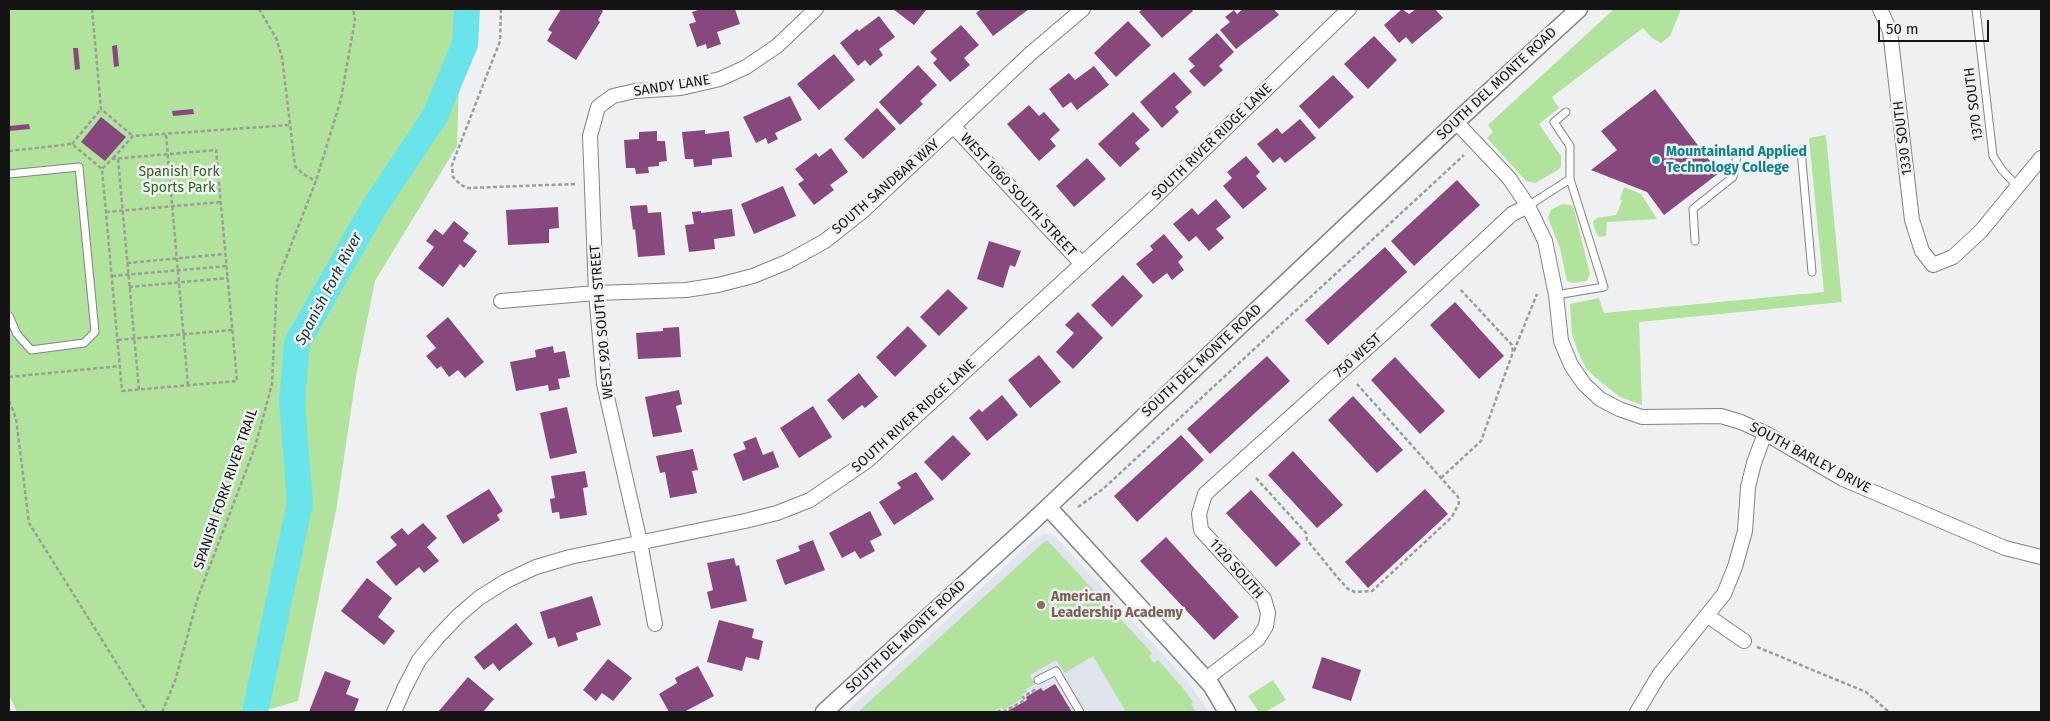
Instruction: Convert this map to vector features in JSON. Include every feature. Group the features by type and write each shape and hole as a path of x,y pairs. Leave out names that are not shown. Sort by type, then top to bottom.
{"street":[{"name":"SANDY LANE","path":"598,107 613,96 681,88 720,79 746,67 777,46 816,9"},
{"name":"SOUTH SANDBAR WAY","path":"501,300 596,293 686,290 718,285 753,276 787,262 825,241 864,210 1030,54 1083,9"},
{"name":"SOUTH RIVER RIDGE LANE","path":"394,712 419,660 458,616 479,598 506,581 536,567 570,557 777,513 810,500 867,461 1154,198 1349,9"},
{"name":"SOUTH DEL MONTE ROAD","path":"824,712 1048,507 1456,122 1579,9"},
{"name":"1330 SOUTH","path":"1880,9 1890,31 1912,220 1922,251 1933,265 1953,257 1972,240 2018,186"},
{"name":"WEST 920 SOUTH STREET","path":"598,107 590,136 596,293 604,384 640,542 655,624"},
{"name":"SOUTH BARLEY DRIVE","path":"1456,122 1509,178 1528,206 1545,241 1556,295 1561,341 1571,365 1584,384 1600,399 1619,409 1642,417 1721,416 1741,422 1765,433 1843,478 2005,548 2041,557"},
{"name":"WEST 1060 SOUTH STREET","path":"954,127 1082,263"},
{"path":"2018,186 2041,158"},
{"name":"750 WEST","path":"1199,514 1205,494 1396,322 1512,214 1528,206"},
{"path":"1638,712 1659,675 1724,594 1736,567 1745,531 1748,487 1765,433"},
{"path":"1048,507 1206,679 1227,712"},
{"name":"1120 SOUTH","path":"1199,514 1201,530 1264,599 1268,612 1266,626 1258,639 1206,679"},
{"path":"1708,616 1744,641"}],"lane":[{"name":"1370 SOUTH","path":"1976,9 1993,156 2002,170 2018,186"},
{"path":"1556,295 1604,287 1570,179 1570,146 1554,122 1566,112"},
{"path":"1801,150 1812,272"},
{"path":"1695,241 1693,209 1733,176 1737,156"},
{"path":"9,174 79,167 95,332 84,344 31,350 18,334 9,316"},
{"path":"1528,206 1570,179"},
{"path":"1040,683 1056,671 1080,712"}],"path":[{"path":"92,9 101,109 133,136 290,125"},
{"path":"259,9 276,38 282,57 295,166 303,174 316,181"},
{"name":"SPANISH FORK RIVER TRAIL","path":"162,712 175,681 198,597 255,447 272,384 277,281 316,181 341,99 354,20 353,9"},
{"path":"501,9 500,41 452,165 453,177 461,185 468,188 575,184"},
{"path":"9,151 72,144 101,109"},
{"path":"166,135 188,386"},
{"path":"102,168 133,136"},
{"path":"72,144 102,168 122,391 237,381 216,150 112,159"},
{"path":"1078,507 1103,489 1464,155"},
{"path":"118,159 139,390"},
{"path":"106,212 221,202"},
{"path":"127,263 226,254"},
{"path":"112,276 227,266"},
{"path":"130,287 228,278"},
{"path":"1459,288 1512,345 1513,352"},
{"path":"1441,478 1480,441 1537,294"},
{"path":"118,340 232,330"},
{"path":"9,377 120,366"},
{"path":"1256,478 1306,533 1306,540 1348,589 1365,593 1372,591 1456,512 1459,503 1458,496 1357,384"},
{"path":"9,401 16,418 29,523 147,712"},
{"path":"1744,641 1866,692 1889,712"},
{"path":"997,712 1001,710 1002,712 1025,700 1024,697 1040,683"}],"shaded area":[{"name":"American Leadership Academy","path":"1051,534 1056,537 1189,683 1209,712 846,712 1037,537"}],"green space":[{"name":"Spanish Fork Sports Park","path":"9,9 461,9 457,146 375,281 357,370 337,505 298,701 260,712 17,712 9,695"},
{"path":"1614,9 1681,9 1670,36 1661,43 1652,38 1643,28 1552,97 1559,108 1539,124 1561,156 1561,166 1558,170 1535,183 1526,181 1487,138 1493,132 1488,125"},
{"path":"1826,135 1842,302 1639,322 1642,405 1620,397 1597,379 1586,368 1578,352 1572,334 1570,304 1599,298 1604,313 1824,292 1809,138"},
{"path":"1624,187 1641,194 1657,219 1607,222 1606,236 1599,237 1593,222 1597,218 1616,215 1622,201 1620,199"},
{"path":"1562,204 1571,205 1574,209 1590,274 1587,281 1573,283 1567,281 1560,248 1548,218 1551,210"},
{"name":"American Leadership Academy","path":"1045,541 1048,541 1152,653 1149,657 1154,663 1158,660 1182,687 1193,702 1191,704 1196,712 1126,712 1093,656 1065,673 1056,660 1030,675 1035,684 1026,689 1027,692 1021,695 1023,698 1003,710 1001,707 993,712 858,712"},
{"path":"1273,680 1286,700 1265,712 1259,712 1248,696"}],"building":[{"path":"561,9 600,9 603,11 598,20 600,22 576,60 547,41 552,32 548,30"},
{"path":"701,9 735,9 740,24 717,32 721,44 707,49 706,44 697,47 689,24 696,22 692,12"},
{"path":"893,9 927,9 914,25"},
{"path":"981,9 1029,9 993,36 976,13"},
{"path":"1143,9 1191,9 1193,11 1162,38 1139,12"},
{"path":"1243,9 1274,9 1279,15 1236,49 1220,30 1230,22 1225,17 1234,10 1237,14"},
{"path":"1402,9 1409,14 1416,9 1435,9 1443,18 1412,44 1406,37 1399,43 1384,25"},
{"path":"879,16 895,37 879,49 883,55 870,66 865,60 858,66 840,43 857,29 859,31"},
{"path":"1128,21 1151,45 1116,77 1094,53"},
{"path":"961,25 979,45 964,58 970,65 950,82 933,63 937,59 930,52"},
{"path":"1217,33 1234,52 1219,66 1223,70 1204,87 1189,71 1195,66 1188,59"},
{"path":"1374,36 1397,60 1368,89 1344,64"},
{"path":"117,45 119,66 114,67 112,46"},
{"path":"73,48 78,48 80,69 75,70"},
{"path":"834,54 855,80 819,110 797,84"},
{"path":"918,65 937,85 920,101 923,104 900,125 879,102"},
{"path":"1094,66 1109,85 1077,110 1071,102 1063,108 1049,89 1069,73 1075,80"},
{"path":"1174,72 1192,92 1175,107 1179,112 1162,128 1140,102"},
{"path":"1333,75 1354,97 1319,129 1299,106"},
{"name":"Mountainland Applied Technology College","path":"1655,89 1719,173 1664,215 1647,192 1591,170 1617,150 1601,131"},
{"path":"790,96 802,120 775,133 778,139 768,144 766,138 756,143 743,117"},
{"path":"1029,105 1039,116 1044,112 1060,130 1050,139 1056,146 1039,161 1007,124"},
{"path":"877,108 896,129 863,159 844,139"},
{"path":"193,109 194,114 173,116 172,111"},
{"path":"1133,112 1150,130 1135,143 1140,149 1120,167 1098,144"},
{"path":"101,117 126,137 105,161 81,142"},
{"path":"1300,119 1316,138 1285,163 1280,157 1273,163 1257,144 1277,128 1282,134"},
{"path":"29,124 30,129 9,131 9,126"},
{"path":"705,130 705,134 729,131 732,157 712,159 712,165 694,167 693,159 685,159 682,132"},
{"path":"657,131 657,141 665,141 667,161 659,162 659,166 648,167 649,173 636,174 635,168 626,168 624,140 639,139 639,132"},
{"path":"831,148 848,172 830,185 834,190 814,205 798,184 804,180 795,169 816,153 819,157"},
{"path":"1246,156 1260,172 1256,176 1267,189 1243,209 1223,186 1232,178 1227,172"},
{"path":"1087,158 1106,179 1074,207 1056,186"},
{"path":"1457,180 1480,205 1414,266 1391,241"},
{"path":"783,186 796,216 754,234 741,204"},
{"path":"1216,199 1231,217 1216,229 1224,238 1209,251 1196,236 1189,242 1173,224 1192,208 1198,215"},
{"path":"647,205 648,213 661,212 665,255 638,257 630,206"},
{"path":"558,207 559,228 549,229 549,243 508,245 506,210"},
{"path":"732,209 735,236 714,239 715,249 689,252 685,225 694,224 692,212 701,211 701,213"},
{"path":"454,221 469,233 463,241 477,251 464,268 460,264 443,287 418,268 434,247 426,241 435,229 443,235"},
{"path":"1164,234 1183,257 1178,262 1184,270 1172,280 1167,273 1153,284 1136,264 1153,250 1150,246"},
{"path":"989,241 1021,251 1015,267 1010,265 1003,288 977,279"},
{"path":"1385,247 1407,272 1328,345 1305,320"},
{"path":"1123,275 1143,296 1112,327 1091,305"},
{"path":"948,289 968,308 939,336 920,317"},
{"path":"1455,302 1504,356 1479,379 1430,325"},
{"path":"1078,312 1103,338 1073,369 1056,352 1074,333 1065,325"},
{"path":"448,317 484,362 465,378 458,370 449,377 441,366 437,369 426,356 436,348 426,336"},
{"path":"908,326 927,346 895,377 876,357"},
{"path":"679,327 681,357 638,359 636,333 663,331 663,328"},
{"path":"553,346 554,353 565,351 570,377 558,379 560,389 549,391 548,385 516,391 510,362 536,357 535,350"},
{"path":"1039,355 1061,382 1030,408 1008,380"},
{"path":"1267,356 1290,381 1210,454 1187,429"},
{"path":"1395,357 1445,411 1420,434 1371,380"},
{"path":"859,373 878,397 865,408 862,405 843,420 827,400"},
{"path":"679,390 682,404 676,406 682,432 653,437 645,397"},
{"path":"1002,395 1018,415 987,441 969,418 979,409 982,412"},
{"path":"1353,396 1403,450 1377,473 1328,420"},
{"path":"813,406 832,437 799,458 780,428"},
{"path":"567,407 577,453 550,459 540,413"},
{"path":"953,435 971,454 942,481 924,462"},
{"path":"1181,435 1204,460 1137,522 1114,496"},
{"path":"756,437 763,455 773,451 779,467 743,481 733,454 746,449 743,442"},
{"path":"693,449 698,470 692,471 697,493 670,498 665,472 660,473 656,456"},
{"path":"1293,451 1343,505 1317,528 1268,475"},
{"path":"585,471 588,487 583,488 587,515 560,519 559,512 552,513 550,499 555,498 551,476"},
{"path":"916,472 934,499 894,525 879,502 901,488 897,483"},
{"path":"489,489 503,511 497,515 500,520 463,544 446,516"},
{"path":"1425,489 1448,514 1368,588 1345,562"},
{"path":"1251,490 1301,544 1276,567 1226,513"},
{"path":"870,511 882,535 870,541 875,551 860,559 855,551 842,558 829,533"},
{"path":"423,523 437,538 427,547 439,561 424,573 419,567 396,586 376,562 397,545 390,537 402,528 408,535"},
{"path":"1166,537 1239,617 1214,640 1140,561"},
{"path":"813,540 825,570 785,585 776,560 800,551 798,546"},
{"path":"734,558 736,566 739,565 747,601 711,609 707,592 713,590 707,563"},
{"path":"367,578 392,598 378,617 395,631 384,645 341,611"},
{"path":"592,596 601,625 576,633 578,640 558,647 555,637 548,639 540,612"},
{"path":"719,620 754,629 752,638 763,641 759,660 746,657 742,671 707,662"},
{"path":"516,623 533,644 499,671 493,663 484,670 474,657"},
{"path":"1322,657 1361,670 1351,701 1312,688"},
{"path":"608,659 632,678 613,701 602,693 596,701 583,690"},
{"path":"698,666 714,696 684,712 669,712 659,694 677,683 675,678"},
{"path":"325,671 351,681 346,694 359,699 354,712 309,712"},
{"path":"468,677 494,699 483,712 438,712"},
{"path":"1055,684 1072,712 1006,712 1027,700 1026,697 1041,688 1043,691"}],"waterway":[{"name":"Spanish Fork River","path":"255,712 300,503 292,402 297,343 373,209 435,116 465,44 467,9"}],"place":[{"name":"Mountainland Applied Technology College","path":"1656,160"},
{"name":"American Leadership Academy","path":"1041,605"}]}
